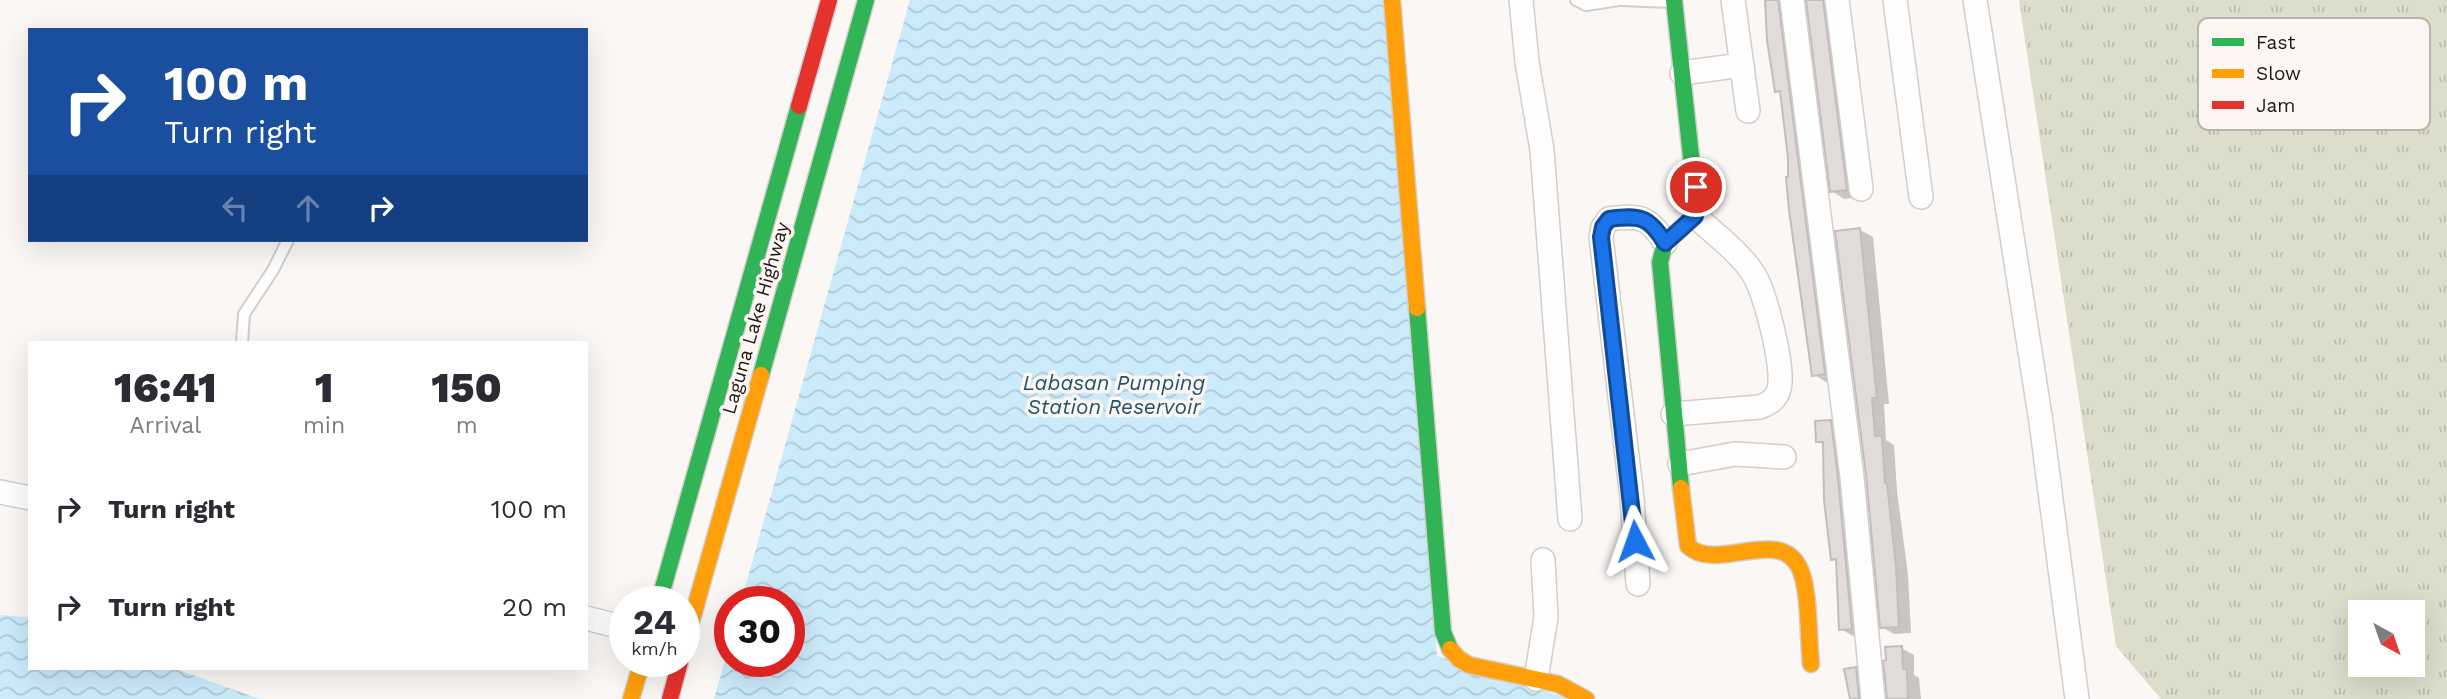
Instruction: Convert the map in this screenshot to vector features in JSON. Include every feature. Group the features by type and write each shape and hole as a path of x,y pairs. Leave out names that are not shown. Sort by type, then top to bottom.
{"street":[{"name":"Laguna Lake Highway","path":"664,586 829,0"},
{"name":"Laguna Lake Highway","path":"700,590 866,0"},
{"path":"1392,0 1443,632 1448,647 1457,660 1558,684 1586,699"},
{"path":"1521,0 1527,62 1542,150 1570,519"},
{"path":"1733,0 1748,111"},
{"path":"1792,0 1851,463 1873,699"},
{"path":"1837,0 1861,189"},
{"path":"1895,0 1921,197"},
{"path":"1975,0 2040,422 2077,699"},
{"path":"1674,1 1696,187 1695,216 1665,243 1660,262 1688,546 1701,555 1752,549 1781,551 1798,565 1811,664"},
{"path":"1682,73 1742,65"},
{"path":"1673,414 1760,407 1772,401 1780,386 1776,348 1762,290 1755,275 1744,261 1695,216"},
{"path":"1638,584 1632,499 1601,237 1603,227 1609,219 1641,217 1649,221 1665,243"},
{"path":"1680,464 1735,454 1784,457"},
{"path":"0,492 28,498"},
{"path":"1536,679 1546,617 1543,560"},
{"path":"588,619 609,624"},
{"path":"631,699 638,677"},
{"path":"670,699 676,677"}],"lane":[{"path":"1576,0 1587,5 1620,0 1674,1"},
{"path":"242,341 244,314 273,270 287,242"}],"green space":[{"path":"2019,0 2447,0 2447,699 2161,699 2116,646"}],"water":[{"name":"Labasan Pumping Station Reservoir","path":"910,0 1387,0 1437,656 1569,699 714,699 720,677 805,677 805,586 745,586"},
{"path":"0,615 28,617 28,670 179,670 260,699 0,699"}],"building":[{"path":"1765,0 1778,0 1825,374 1812,376 1789,210 1786,177 1788,158 1780,91 1775,92 1767,40"},
{"path":"1806,0 1823,0 1847,190 1830,192"},
{"path":"1860,228 1877,398 1872,398 1875,436 1882,436 1896,567 1899,627 1880,628 1866,475 1835,231"},
{"path":"1831,420 1852,629 1839,630 1836,559 1831,560 1824,500 1823,442 1816,442 1815,421"},
{"path":"1902,646 1903,669 1907,669 1908,699 1887,699 1883,661 1886,660 1885,647"},
{"path":"1856,667 1859,699 1850,699 1844,669"}],"traffic: fast":[{"path":"761,375 866,0"},
{"path":"1674,0 1696,202 1695,216 1665,243 1660,262 1681,488"},
{"path":"664,586 799,106"},
{"path":"1417,308 1443,632 1450,649"}],"traffic: slow":[{"path":"1392,0 1417,308"},
{"path":"700,590 761,375"},
{"path":"1681,488 1688,546 1700,553 1714,555 1762,549 1777,550 1789,555 1799,567 1807,600 1811,664"},
{"path":"1450,649 1469,665 1558,684 1586,699"},
{"path":"631,699 638,677"}],"traffic: jam":[{"path":"799,106 829,0"},
{"path":"670,699 676,677"}],"route":[{"path":"1635,541 1601,237 1603,227 1609,219 1641,217 1649,221 1665,243 1695,216 1696,187"}]}
